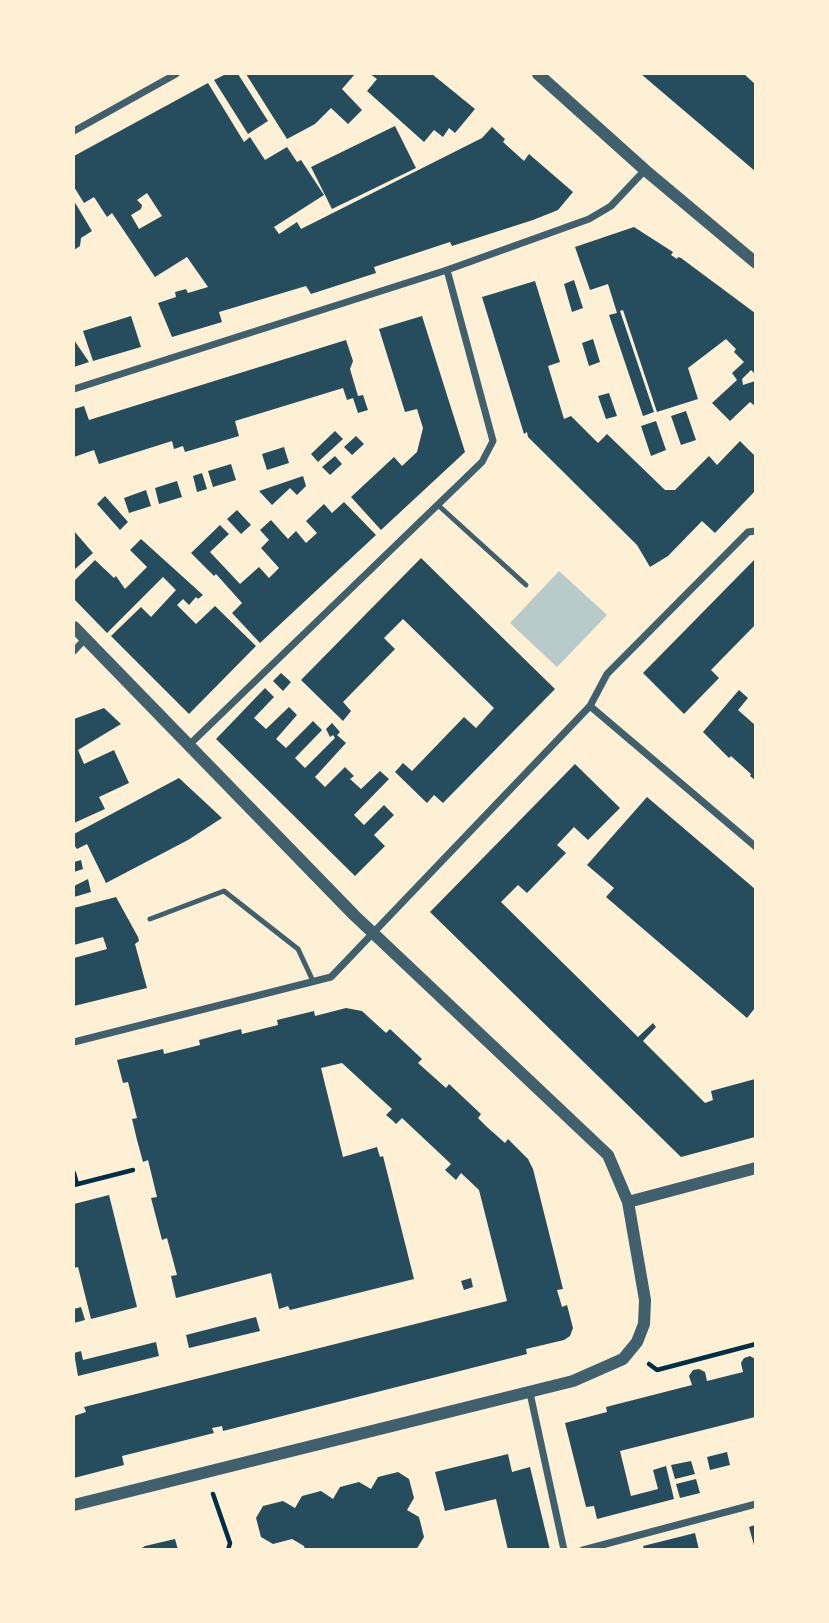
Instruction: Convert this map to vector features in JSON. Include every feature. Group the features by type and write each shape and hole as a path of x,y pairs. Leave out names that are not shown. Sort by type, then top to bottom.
{"street":[{"path":"74,131 176,74"},
{"path":"538,74 645,170 755,263"},
{"path":"74,389 447,270 589,219 611,206 645,170"},
{"path":"190,745 482,462 493,441 447,270"},
{"path":"74,1042 331,977 590,706 607,674 748,532 755,531"},
{"path":"74,626 373,934 608,1155 628,1202 645,1300 644,1324 637,1342 623,1359 573,1381 74,1505"},
{"path":"74,651 85,639"},
{"path":"590,706 755,847"},
{"path":"628,1202 755,1168"},
{"path":"530,1393 564,1549"},
{"path":"583,1549 755,1504"}],"lane":[{"path":"439,506 526,585"},
{"path":"150,919 224,891 298,949 313,981"}],"path":[{"path":"74,1173 75,1184 133,1170"},
{"path":"629,1351 657,1370 755,1344"},
{"path":"206,1473 230,1543 228,1549"}],"shaded area":[{"path":"559,571 607,615 557,667 510,623"}],"building":[{"path":"226,74 238,74 268,121 248,134 214,80"},
{"path":"246,74 355,74 342,89 362,110 348,124 331,108 315,124 287,139"},
{"path":"370,74 432,74 475,109 455,133 449,128 443,137 434,130 424,142 367,91 377,79"},
{"path":"641,74 744,74 755,84 755,171"},
{"path":"208,83 244,142 250,137 265,160 287,147 297,162 301,160 324,195 274,227 279,234 297,222 301,229 482,138 492,127 505,139 503,142 524,161 529,154 573,192 558,210 533,220 452,246 450,242 374,267 376,273 311,294 306,286 219,312 222,322 172,337 158,303 176,297 175,292 186,289 188,293 208,287 187,257 155,277 112,213 107,217 94,197 84,203 74,187 74,156","holes":["147,193 162,216 139,229 131,215 141,209 142,205 137,200"]},
{"path":"395,126 416,168 332,209 311,167"},
{"path":"74,201 92,231 81,238 80,246 74,250"},
{"path":"634,227 673,252 671,255 677,259 681,258 755,313 755,374 751,370 742,379 743,385 755,381 755,406 750,402 730,421 712,403 737,380 732,373 744,362 734,352 736,349 726,339 688,368 698,399 657,412 623,310 620,311 654,412 643,416 609,315 617,313 608,284 590,290 575,247"},
{"path":"574,280 583,308 572,312 564,284"},
{"path":"535,281 560,362 548,366 564,419 571,416 598,443 607,434 665,490 675,490 709,456 717,465 740,441 755,456 755,491 715,533 702,521 668,556 650,567 637,545 528,437 527,432 524,434 482,297"},
{"path":"131,316 141,347 93,361 83,331"},
{"path":"422,316 465,452 381,530 351,497 394,457 402,466 417,452 423,428 417,409 405,412 379,329"},
{"path":"593,339 600,362 589,366 582,343"},
{"path":"74,340 89,362 74,367"},
{"path":"346,340 353,361 350,369 358,396 363,395 368,410 358,413 353,398 347,400 343,388 235,421 239,436 185,452 183,446 174,449 172,441 99,464 94,450 74,457 74,409 84,406 89,420"},
{"path":"609,393 617,416 606,419 598,396"},
{"path":"686,411 696,440 681,445 671,416"},
{"path":"656,421 666,450 651,456 641,426"},
{"path":"335,431 343,439 318,462 311,454"},
{"path":"356,436 364,444 352,455 344,447"},
{"path":"284,447 289,463 267,470 262,454"},
{"path":"335,456 342,464 330,475 322,467"},
{"path":"231,464 236,480 213,487 208,471"},
{"path":"202,473 207,489 197,492 193,476"},
{"path":"303,476 306,486 297,495 290,488 272,505 259,491"},
{"path":"177,481 182,497 159,504 155,488"},
{"path":"146,490 151,506 129,513 124,498"},
{"path":"105,496 128,522 120,530 97,504"},
{"path":"344,502 376,535 260,643 232,613 242,603 216,574 214,576 191,553 220,525 229,534 210,552 240,584 259,567 269,578 279,568 261,548 269,540 260,530 271,520 288,539 296,531 306,543 317,533 306,521 324,504 332,513"},
{"path":"237,510 251,525 241,534 227,519"},
{"path":"74,531 93,553 74,570"},
{"path":"141,539 203,595 198,599 196,597 189,605 183,599 177,605 196,624 215,606 256,646 189,714 111,636 141,607 151,617 176,590 163,577 107,633 74,599 74,581 95,560 114,578 116,576 125,589 147,567 130,550"},
{"path":"421,558 555,689 443,803 434,795 427,803 395,772 403,763 412,771 464,717 476,728 494,708 403,619 384,638 395,649 343,702 351,711 343,721 301,680"},
{"path":"755,559 755,625 711,670 719,678 684,714 643,673"},
{"path":"281,673 291,682 283,691 273,681"},
{"path":"265,688 274,697 254,718 266,729 289,707 297,715 276,739 286,748 313,721 322,730 295,758 305,768 335,738 333,735 330,737 326,729 332,723 340,732 337,735 346,743 315,777 325,787 345,767 354,776 350,779 361,789 380,771 389,779 354,815 364,825 384,805 394,815 374,835 385,846 355,876 216,739"},
{"path":"739,690 748,698 738,710 755,725 755,780 703,732"},
{"path":"104,708 121,724 78,750 84,764 114,750 129,783 99,797 105,809 74,823 74,719"},
{"path":"575,764 620,808 588,840 574,827 557,845 566,853 527,893 518,885 501,902 638,1037 653,1023 656,1027 643,1041 705,1103 713,1100 711,1091 755,1079 755,1137 681,1157 430,912"},
{"path":"179,778 222,818 188,840 106,883 87,844 77,849 74,845 74,834"},
{"path":"647,797 755,889 755,1008 747,1018 606,897 614,888 587,865"},
{"path":"81,860 83,869 74,872 74,862"},
{"path":"88,879 91,892 74,897 74,886"},
{"path":"116,897 138,937 139,941 135,944 147,988 74,1006 74,958 107,949 103,937 74,945 74,908"},
{"path":"346,1008 362,1011 386,1033 390,1029 422,1059 418,1063 446,1088 449,1084 481,1114 478,1118 487,1127 505,1143 508,1139 528,1159 533,1169 563,1289 557,1290 562,1307 567,1305 573,1328 570,1336 564,1340 526,1349 527,1354 223,1431 222,1426 212,1428 214,1433 122,1456 124,1465 74,1478 74,1416 86,1412 84,1407 507,1301 479,1190 461,1173 456,1180 445,1170 451,1164 402,1118 396,1124 386,1115 392,1109 342,1063 321,1068 343,1157 377,1147 380,1157 383,1156 414,1279 290,1310 288,1306 279,1309 271,1273 176,1298 171,1276 177,1275 167,1238 162,1240 151,1198 157,1197 148,1160 143,1162 132,1119 137,1118 128,1082 123,1083 117,1060 163,1049 164,1054 200,1045 199,1040 241,1029 242,1034 278,1025 277,1020 314,1011 315,1016"},
{"path":"109,1195 137,1307 91,1319 78,1267 74,1268 74,1204"},
{"path":"471,1278 473,1287 464,1290 461,1281"},
{"path":"81,1307 85,1320 74,1323 74,1309"},
{"path":"256,1317 260,1331 189,1348 186,1335"},
{"path":"156,1342 159,1356 78,1376 74,1353 81,1351 83,1360"},
{"path":"750,1356 755,1359 755,1417 620,1451 631,1496 658,1489 653,1470 666,1466 674,1499 597,1519 594,1506 586,1507 565,1423 607,1412 606,1407 692,1385 689,1376 693,1370 705,1372 707,1381 743,1372 741,1363 744,1358"},
{"path":"727,1452 730,1465 710,1470 707,1457"},
{"path":"508,1454 512,1472 530,1467 550,1550 508,1550 496,1499 445,1511 435,1472"},
{"path":"691,1461 695,1474 675,1479 671,1465"},
{"path":"398,1472 409,1479 414,1498 407,1510 419,1517 424,1537 416,1550 305,1550 304,1546 292,1539 273,1544 261,1537 256,1518 263,1506 283,1501 295,1508 302,1496 321,1491 333,1499 340,1487 359,1482 371,1489 378,1477"},
{"path":"696,1479 700,1493 680,1498 676,1484"},
{"path":"755,1525 755,1549 749,1527"},
{"path":"695,1533 699,1550 644,1550 643,1546"},
{"path":"175,1539 178,1550 139,1550 145,1546"}]}
